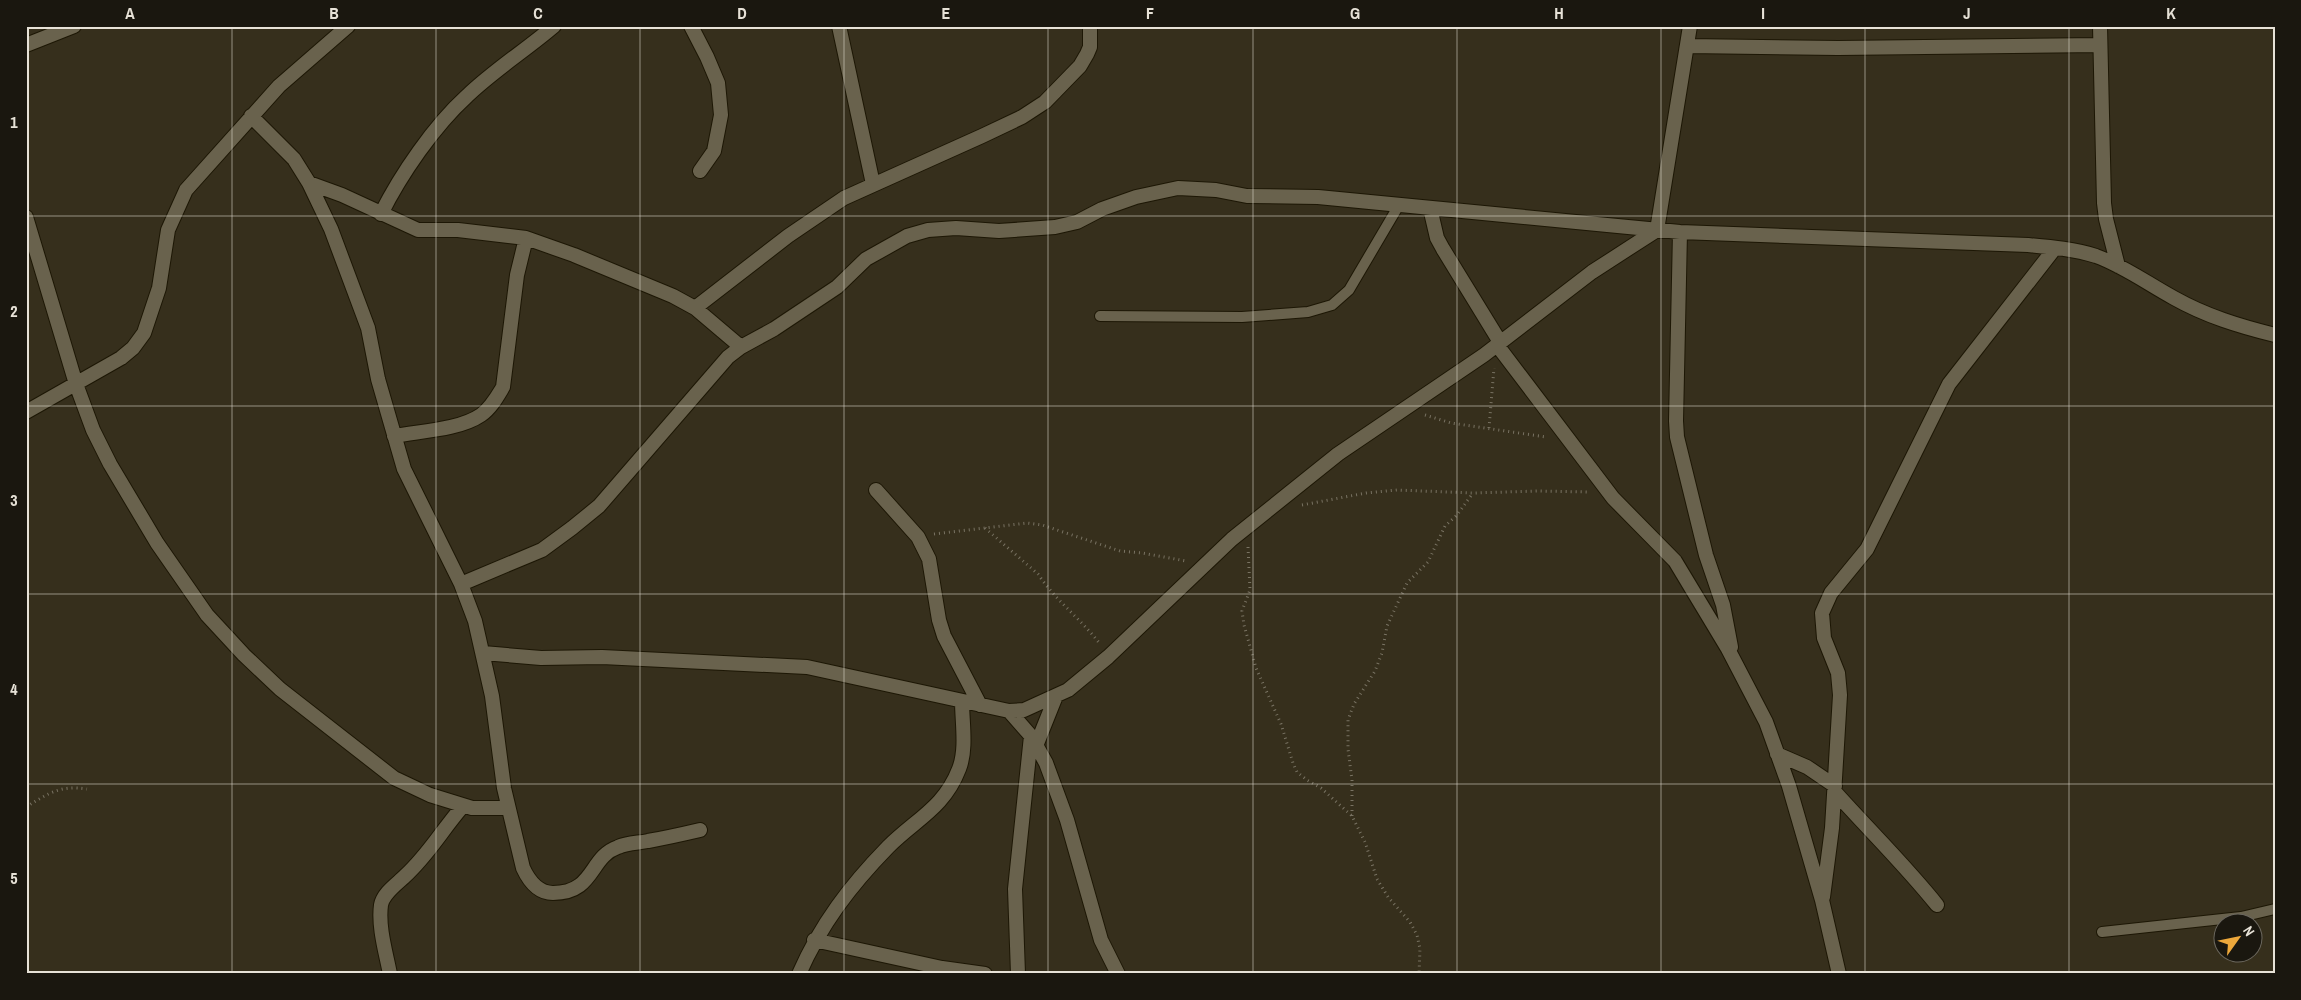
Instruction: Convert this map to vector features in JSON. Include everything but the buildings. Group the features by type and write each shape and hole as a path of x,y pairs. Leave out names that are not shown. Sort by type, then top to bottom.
{"street":[{"path":"26,45 74,26"},
{"path":"26,412 122,358 134,348 144,333 159,288 168,230 176,208 186,190 251,116 292,73 348,26"},
{"path":"381,214 396,185 465,97 554,26"},
{"path":"691,26 718,83 721,115 714,151 700,171"},
{"path":"839,26 873,184"},
{"path":"695,308 788,236 844,198 982,136 1045,102 1080,66 1090,46 1090,26"},
{"path":"483,653 541,658 602,657 807,667 1009,711 1024,710 1068,690 1108,658 1247,527 1338,454 1499,345 1592,272 1657,230 1690,26"},
{"path":"2100,26 2104,203 2106,219 2118,266"},
{"path":"1687,46 1838,48 2100,44"},
{"path":"251,116 294,159 309,183 347,268 368,328 378,379 404,469 461,584 475,621 483,653 508,808 523,868 529,880 539,889 551,894 570,892 589,877 602,858 618,846 700,830"},
{"path":"309,183 342,195 418,230 458,230 526,238 625,276 695,308 740,347"},
{"path":"461,584 542,550 572,528 599,506 697,390 728,357 740,347 774,329 836,286 866,259 907,236 928,230 956,228 1029,230 1055,228 1077,222 1102,209 1136,198 1178,188 1216,190 1247,196 1318,198 1399,205 1680,232 2028,244 2096,256 2118,266 2202,313 2232,325 2275,335"},
{"path":"1430,208 1437,238 1499,345 1607,491 1675,561 1735,663 1766,722 1789,786 1822,900 1839,974"},
{"path":"26,217 76,384 110,464 157,543 207,614 244,655 315,717 337,732 394,778 430,795 463,806 472,808 508,808"},
{"path":"1680,232 1677,437 1706,555 1723,605 1735,663"},
{"path":"394,436 457,425 481,415 503,387 517,275 526,238"},
{"path":"1822,900 1832,828 1840,695 1838,673 1824,638 1822,613 1832,593 1866,549 1949,384 2055,248"},
{"path":"876,490 893,506 920,540 931,565 939,620 944,636 980,705"},
{"path":"1018,974 1015,889 1034,741 1056,696"},
{"path":"799,974 814,940 845,895 906,830 943,799 951,787 960,767 963,740 962,701"},
{"path":"1009,711 1034,741 1046,763 1067,820 1102,940 1118,974"},
{"path":"1777,754 1802,764 1835,789 1880,842 1910,871 1937,905"},
{"path":"390,974 383,936 382,905 387,893 424,858 435,844 442,830 463,806"},
{"path":"814,940 942,968 985,974"}],"lane":[{"path":"1100,316 1242,317 1308,312 1332,305 1348,290 1399,205"},
{"path":"2102,932 2241,917 2275,909"}],"path":[{"path":"1489,428 1494,365 1499,345"},
{"path":"1408,408 1426,416 1451,423 1546,436 1576,449"},
{"path":"1271,507 1397,490 1472,493 1607,491"},
{"path":"1352,816 1348,720 1354,704 1376,671 1382,653 1387,626 1407,583 1428,562 1445,526 1457,515 1472,493"},
{"path":"920,540 938,533 1013,523 1042,525 1120,551 1142,553 1204,566"},
{"path":"1247,527 1250,590 1242,611 1256,668 1281,724 1289,754 1297,772 1321,788 1352,816 1365,842 1377,879 1388,897 1410,922 1417,935 1420,949 1419,974"},
{"path":"985,528 1038,574 1044,583 1084,624 1108,658"},
{"path":"26,807 56,789 70,786 87,789"}]}
